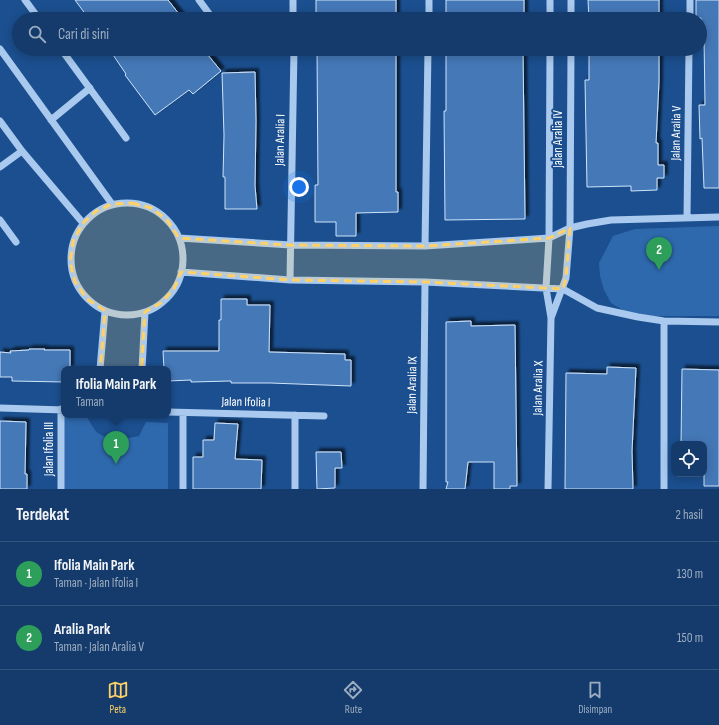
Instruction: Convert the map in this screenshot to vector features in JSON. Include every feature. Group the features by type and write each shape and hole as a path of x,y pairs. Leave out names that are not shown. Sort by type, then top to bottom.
{"street":[{"path":"25,0 34,12"},
{"path":"199,0 208,12"},
{"path":"293,0 293,12"},
{"path":"429,0 429,12"},
{"path":"550,0 550,12"},
{"path":"571,0 571,12"},
{"path":"690,0 690,12"},
{"path":"0,49 112,204"},
{"path":"66,56 126,138"},
{"name":"Jalan Aralia I","path":"290,280 294,56"},
{"path":"425,246 428,56"},
{"name":"Jalan Aralia X","path":"548,489 551,318 546,288 550,56"},
{"name":"Jalan Aralia IV","path":"551,318 566,278 570,228 571,56"},
{"name":"Jalan Aralia V","path":"687,218 689,56"},
{"path":"51,120 90,88"},
{"path":"0,121 22,151 83,223"},
{"path":"0,167 22,151"},
{"path":"132,203 152,208 168,221 179,238 182,255 181,272 174,289 162,303 145,312 125,315 105,311 88,299 75,282 70,262 73,241 83,223 96,211 112,204 132,203"},
{"path":"179,238 290,245 425,246 548,238 570,228 611,220 719,217"},
{"path":"0,220 16,242"},
{"path":"181,272 290,280 425,282 563,289 597,308 638,317 664,321 719,322"},
{"name":"Jalan Aralia IX","path":"423,489 425,282"},
{"path":"100,366 105,311"},
{"path":"142,366 145,312"},
{"path":"664,321 664,489"},
{"path":"0,408 61,409"},
{"name":"Jalan Ifolia I","path":"171,412 324,416"},
{"path":"183,413 183,489"},
{"path":"295,415 295,489"},
{"name":"Jalan Ifolia III","path":"61,489 62,418"}],"highlighted area":[{"path":"132,203 152,208 168,221 179,238 291,245 425,246 549,238 570,228 566,278 563,289 425,282 290,280 181,272 174,289 161,303 145,312 139,411 97,410 105,311 87,299 75,282 70,262 73,241 83,223 96,211 112,204"}],"shaded area":[{"path":"719,226 719,316 645,316 628,313 611,303 604,290 600,276 599,263 613,236 635,229"},
{"path":"64,418 88,418 98,433 113,439 139,436 146,422 168,423 168,489 64,489"}],"building":[{"path":"75,0 168,0 177,12 84,12"},
{"path":"316,0 396,0 396,12 316,12"},
{"path":"446,0 524,0 524,12 446,12"},
{"path":"588,0 659,0 659,12 589,12"},
{"path":"696,0 719,0 719,188 704,188 699,105 705,105 704,56 707,56 707,12 696,12"},
{"path":"114,56 209,56 221,71 193,94 189,90 155,115 125,75 126,74"},
{"path":"317,56 396,56 396,192 398,192 398,212 356,213 356,236 336,236 336,222 315,222 315,185 318,185"},
{"path":"446,56 523,56 525,219 445,220 444,111 446,111"},
{"path":"589,56 659,56 656,143 658,143 658,165 664,165 664,178 657,178 657,190 631,191 631,186 587,187 585,80 589,80"},
{"path":"255,72 255,186 257,209 225,209 225,177 223,177 224,135 222,73"},
{"path":"221,299 247,299 247,305 270,305 269,352 345,354 345,360 351,360 351,386 231,383 231,381 171,381 171,366 164,366 163,351 219,351 219,320 221,320"},
{"path":"471,321 471,326 515,325 517,486 510,486 510,489 494,489 494,462 468,462 465,489 446,489 448,482 446,482 446,322"},
{"path":"70,350 70,366 61,366 61,382 12,381 12,377 0,377 0,352 11,353 10,351"},
{"path":"607,367 636,368 632,451 633,489 565,489 566,373 607,374"},
{"path":"682,369 719,370 719,486 704,486 704,477 707,477 707,441 681,441"},
{"path":"0,421 26,422 25,474 27,474 27,489 0,489"},
{"path":"215,423 238,424 235,459 262,460 261,489 193,489 193,457 203,457 203,440 214,440"},
{"path":"316,452 341,452 342,468 335,468 335,488 317,489"}],"place":[{"name":"Aralia Park","path":"659,270"},
{"name":"Ifolia Main Park","path":"116,464"}]}
